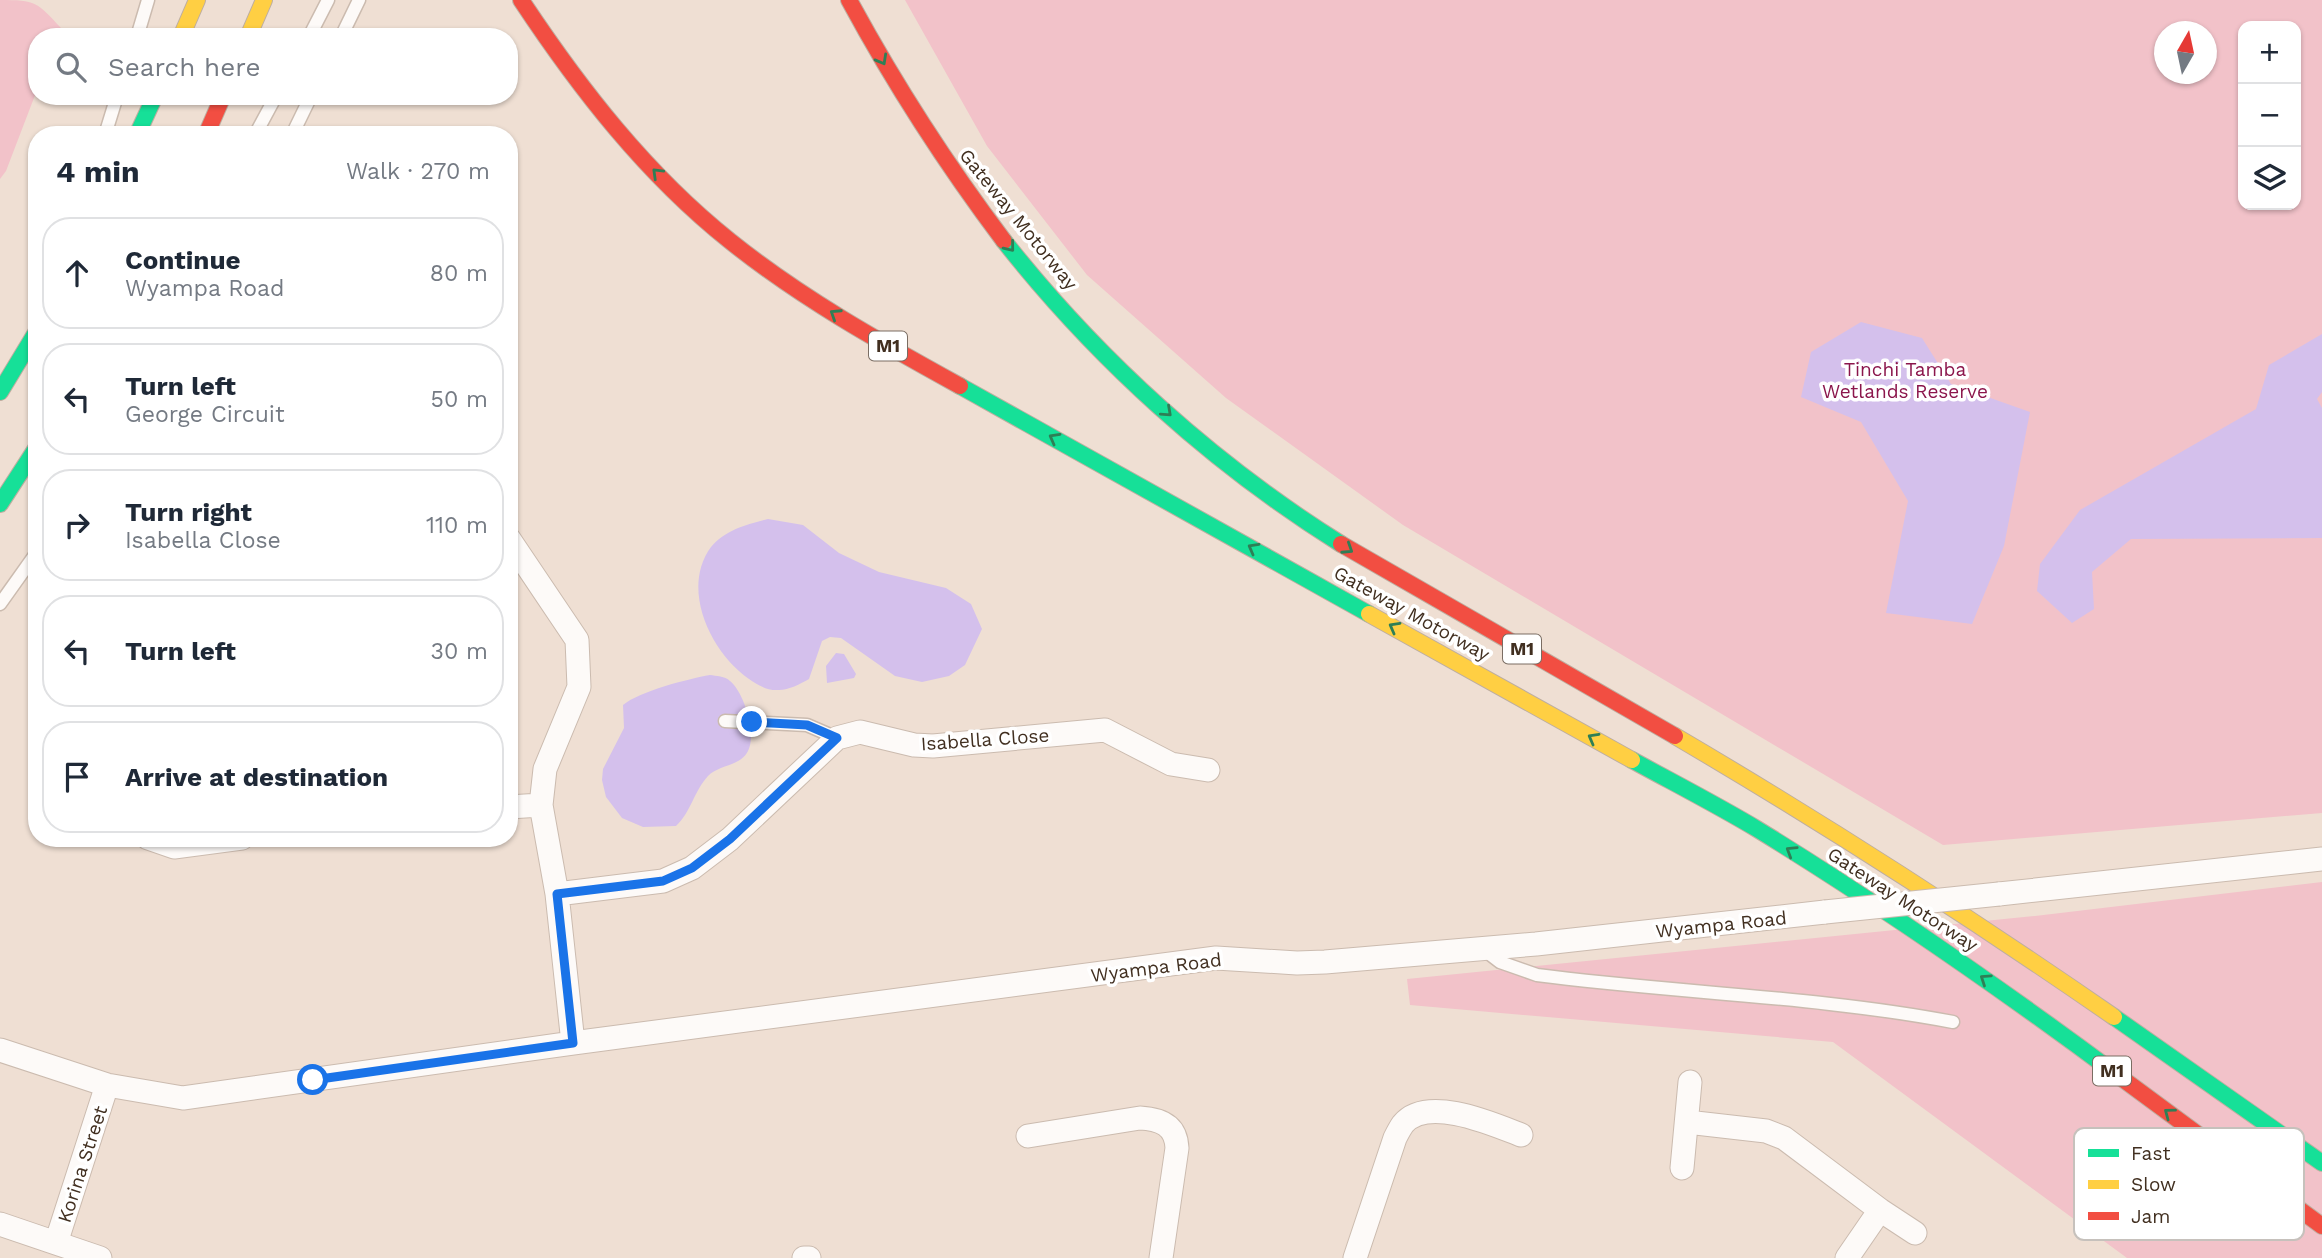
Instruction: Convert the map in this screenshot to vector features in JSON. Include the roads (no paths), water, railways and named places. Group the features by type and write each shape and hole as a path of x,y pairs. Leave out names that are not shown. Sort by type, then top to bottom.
{"highway":[{"path":"185,28 197,0"},
{"path":"252,28 264,0"},
{"name":"Gateway Motorway","path":"521,0 590,98 643,160 713,227 783,280 860,331 1755,828 1849,887 2007,993 2190,1128"},
{"name":"Gateway Motorway","path":"849,0 926,134 973,201 1016,255 1120,369 1192,435 1241,474 1310,524 1370,562 1665,730 1897,871 2049,971 2272,1128"},
{"path":"141,126 151,105"},
{"path":"210,126 219,105"},
{"path":"0,392 28,346"},
{"path":"0,505 28,461"},
{"name":"Gateway Motorway","path":"2304,1150 2322,1163"},
{"name":"Gateway Motorway","path":"2304,1213 2322,1226"}],"street":[{"path":"518,552 577,640 579,687 545,769 541,805 557,894 573,1043"},
{"name":"Isabella Close","path":"837,738 860,732 914,745 933,746 1105,730 1171,764 1208,770"},
{"path":"557,894 663,881 692,868 730,839 837,738"},
{"path":"518,806 541,805"},
{"name":"Wyampa Road","path":"0,1050 107,1085 183,1098 573,1043 1216,958 1297,963 1483,949 2322,859"},
{"path":"1682,1168 1690,1082"},
{"name":"Korina Street","path":"56,1243 107,1085"},
{"path":"1355,1258 1395,1138 1404,1122 1422,1113 1439,1111 1457,1114 1521,1135"},
{"path":"1028,1136 1140,1118 1156,1119 1170,1127 1177,1139 1178,1148 1161,1258"},
{"path":"1687,1122 1766,1131 1783,1138 1915,1233"},
{"path":"1847,1258 1880,1210"},
{"path":"0,1224 100,1258"},
{"path":"804,1258 809,1258"}],"lane":[{"path":"140,28 148,0"},
{"path":"314,28 328,0"},
{"path":"345,28 359,0"},
{"path":"107,126 114,105"},
{"path":"260,126 271,105"},
{"path":"296,126 307,105"},
{"path":"0,505 28,478"},
{"path":"0,604 28,565"},
{"path":"725,721 807,725 837,738"},
{"path":"1483,949 1500,962 1537,975 1827,1004 1953,1022"}],"park label":[{"name":"Tinchi Tamba Wetlands Reserve","path":"1905,380"}]}
